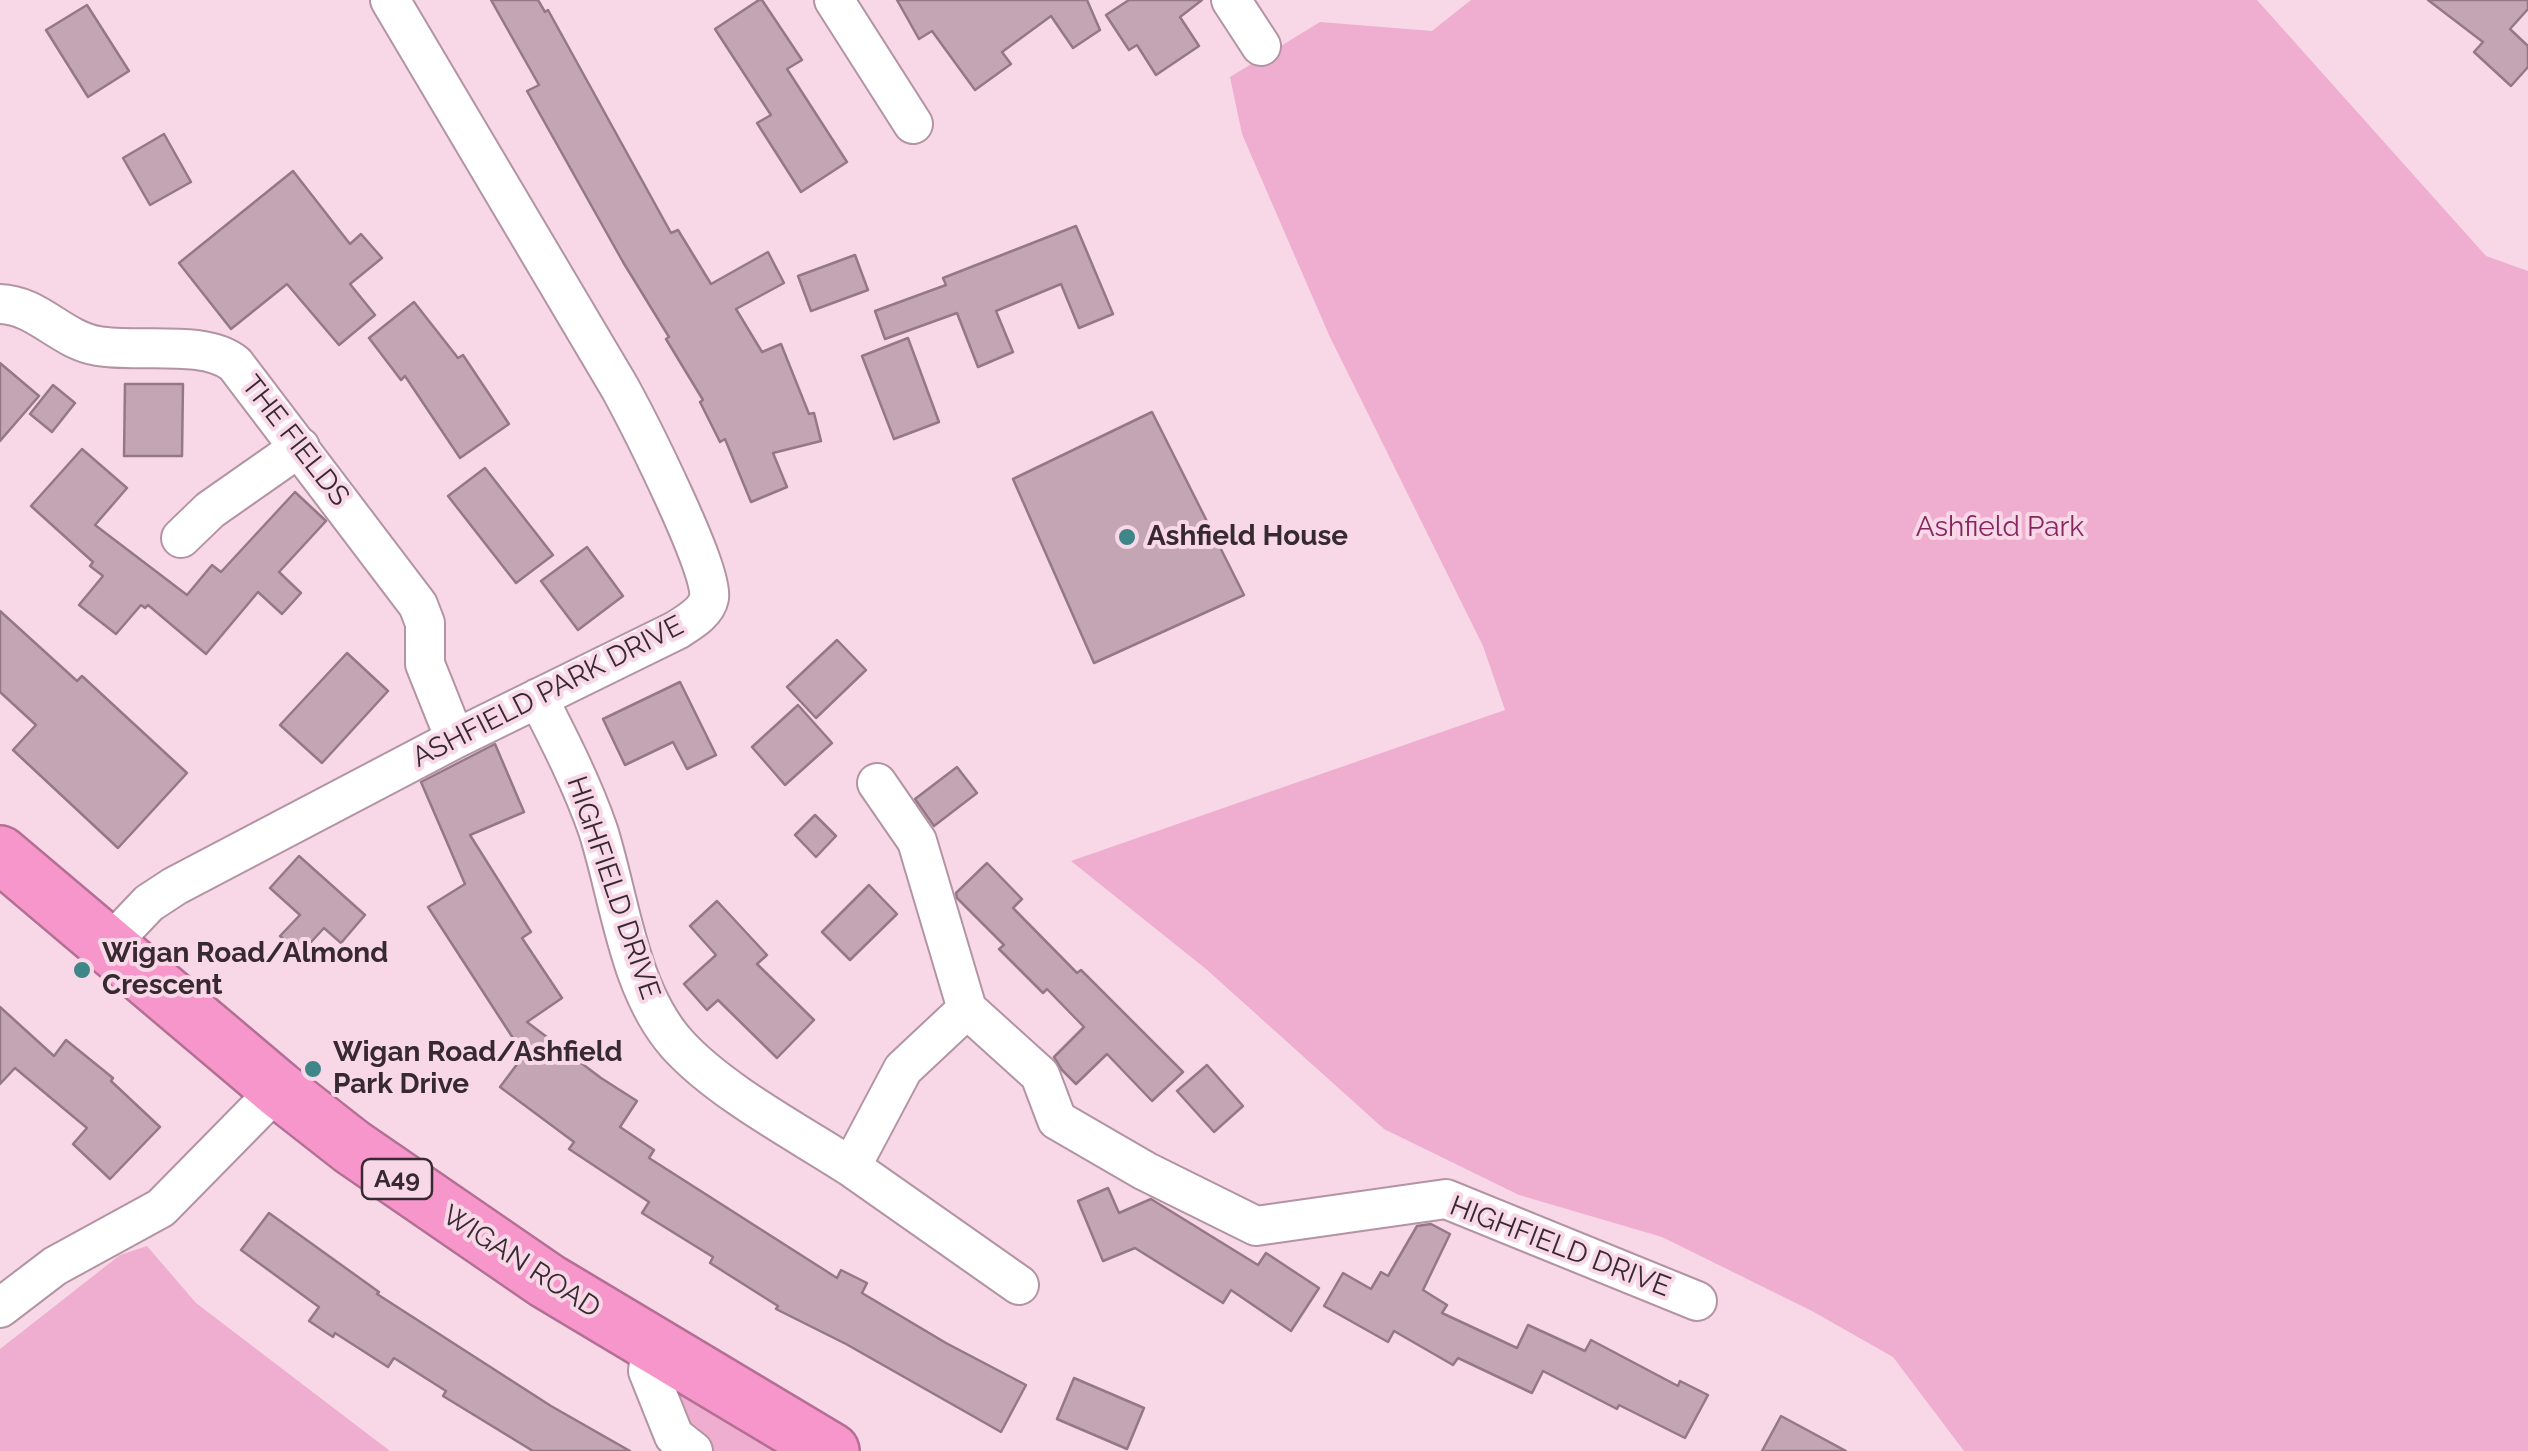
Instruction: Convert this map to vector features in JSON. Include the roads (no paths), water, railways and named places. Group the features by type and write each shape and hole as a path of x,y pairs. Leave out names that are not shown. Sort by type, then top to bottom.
{"highway":[{"name":"WIGAN ROAD","path":"0,854 352,1147 447,1215 651,1345 831,1451"}],"street":[{"name":"ASHFIELD PARK DRIVE","path":"108,946 149,904 174,886 455,738 677,630 704,609 710,588 655,454 620,388 390,0"},
{"path":"834,0 913,124"},
{"path":"1231,0 1261,46"},
{"name":"THE FIELDS","path":"0,304 22,308 74,340 92,345 219,354 235,364 424,615 425,664 455,738"},
{"path":"182,538 210,510 300,447"},
{"name":"HIGHFIELD DRIVE","path":"538,698 577,776 597,828 638,977 663,1028 695,1063 1020,1285"},
{"path":"852,1167 903,1069 967,1009 917,841 876,783"},
{"name":"HIGHFIELD DRIVE","path":"967,1009 1040,1075 1057,1120 1145,1172 1256,1226 1446,1199 1697,1300"},
{"path":"0,1308 55,1266 161,1208 278,1089"},
{"path":"651,1345 648,1371 674,1436 693,1451"}],"place":[{"name":"Ashfield House","path":"1127,537"},
{"name":"Wigan Road/Almond Crescent","path":"82,970"},
{"name":"Wigan Road/Ashfield Park Drive","path":"313,1069"}],"park label":[{"name":"Ashfield Park","path":"2000,528"}]}
